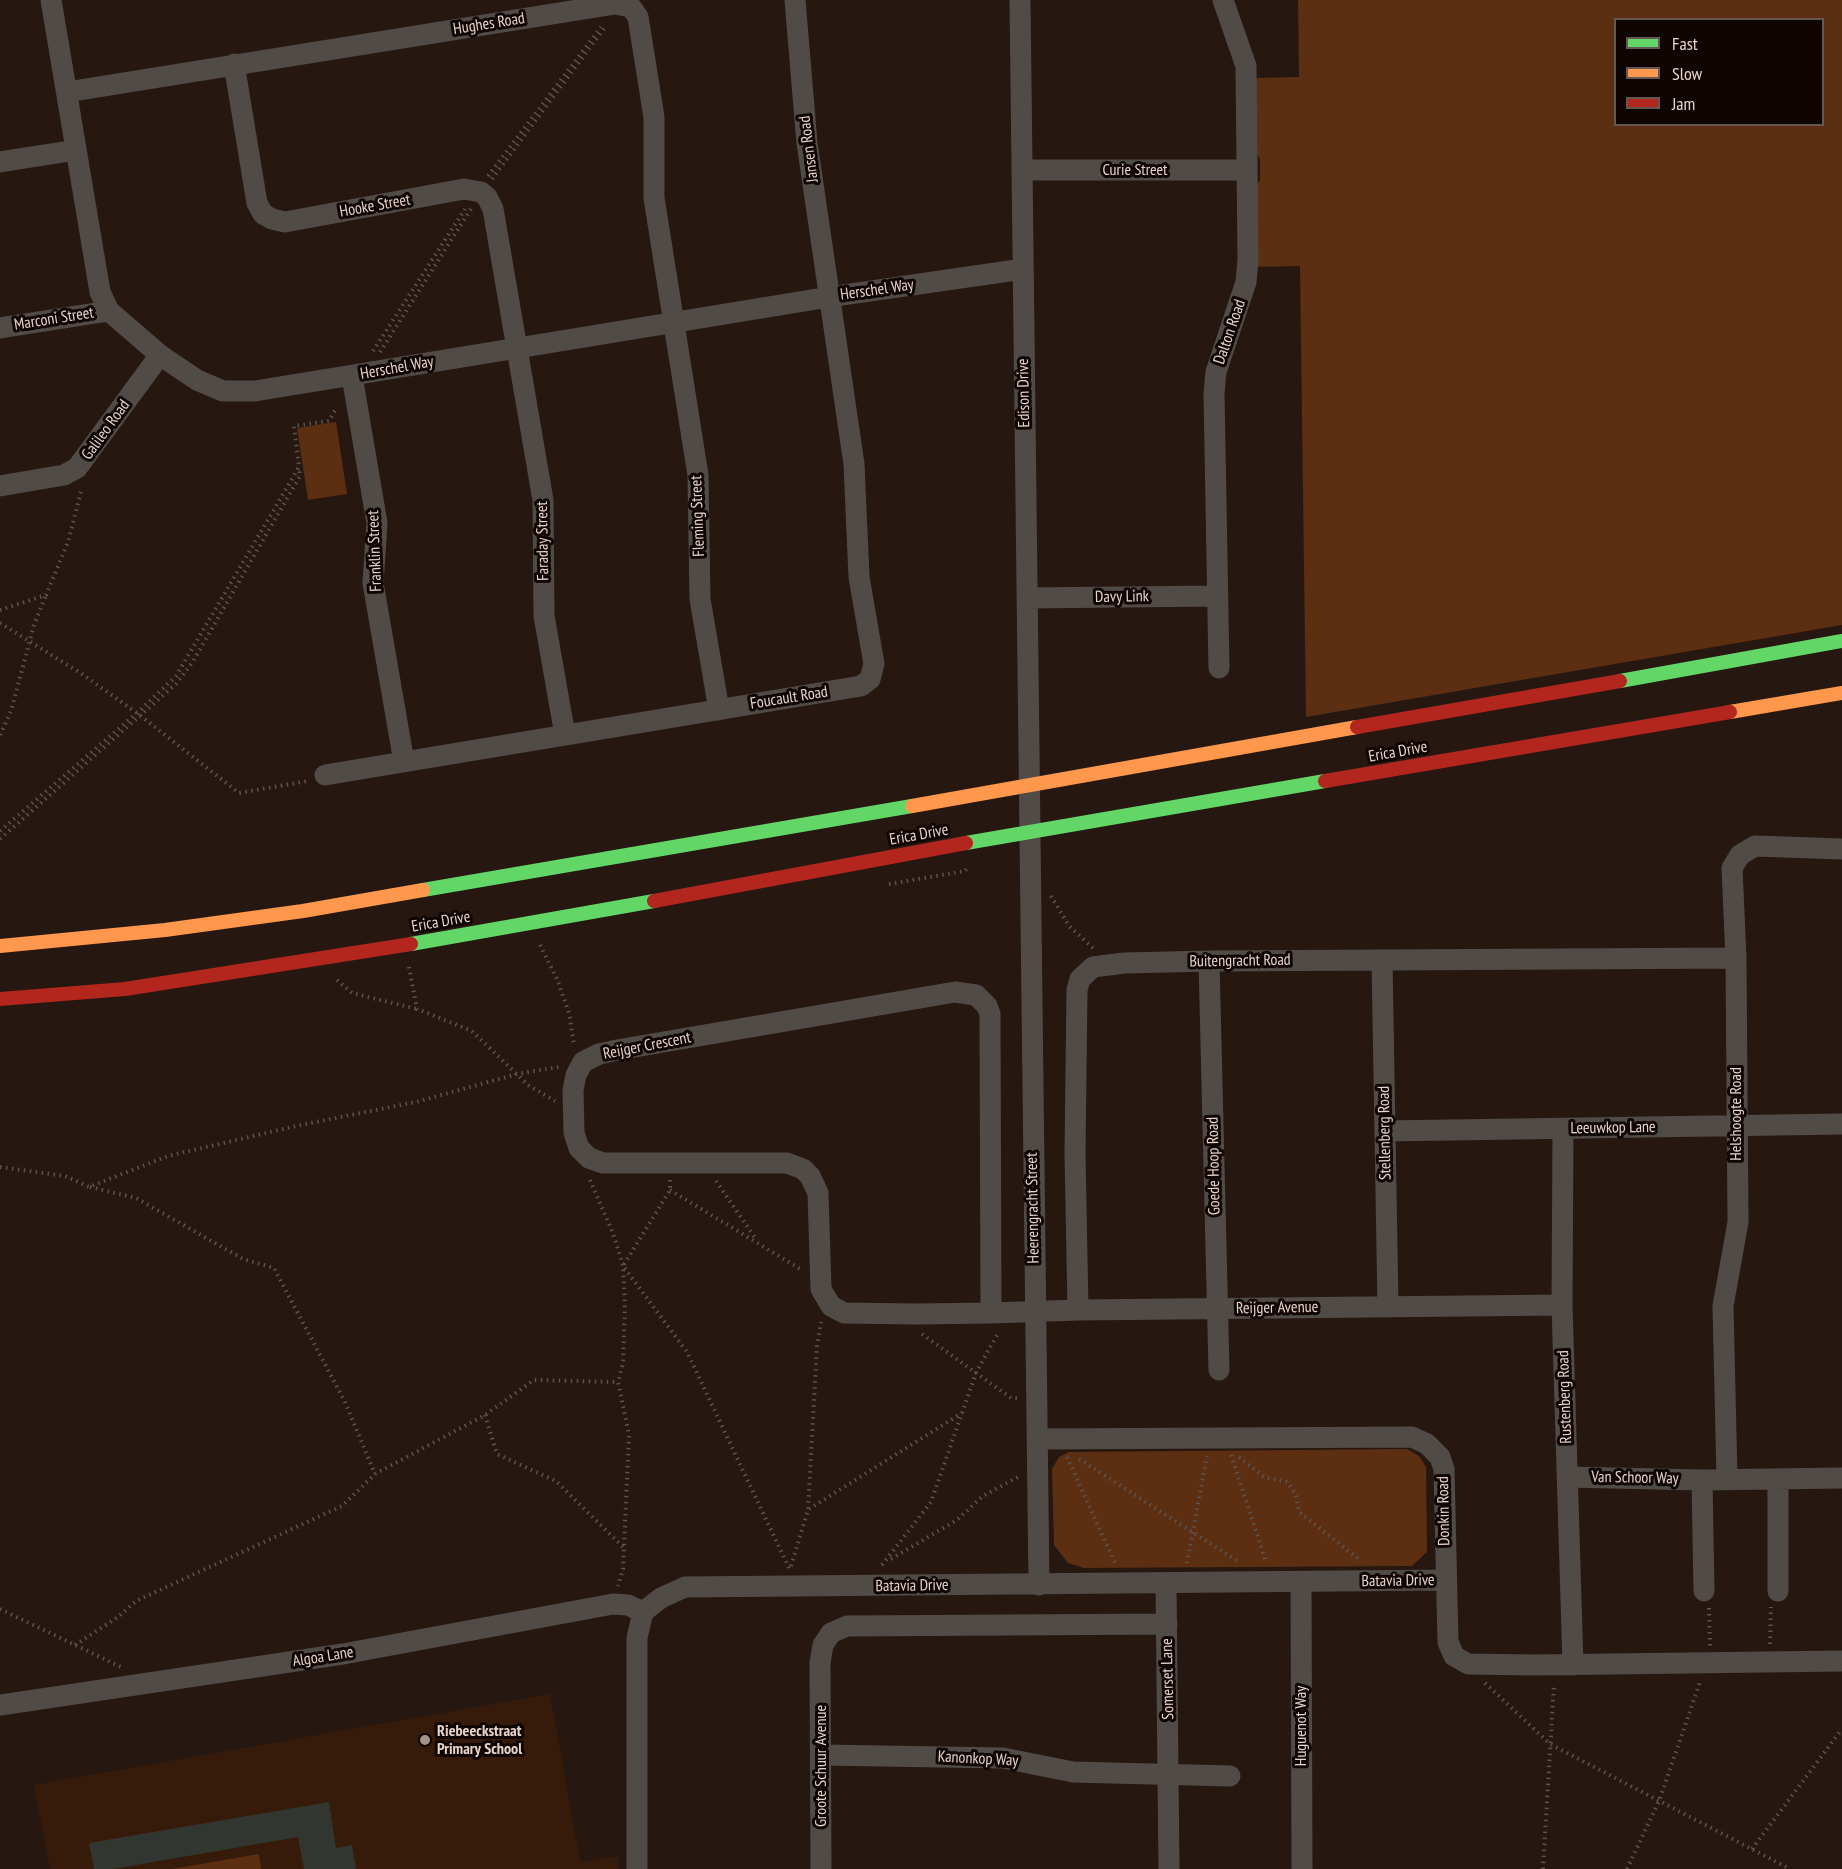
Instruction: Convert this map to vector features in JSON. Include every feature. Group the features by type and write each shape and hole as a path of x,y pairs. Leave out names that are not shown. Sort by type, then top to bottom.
{"main road":[{"name":"Erica Drive","path":"0,946 113,936 248,920 1029,785 1842,640"},
{"name":"Erica Drive","path":"0,999 90,993 206,978 471,934 1030,831 1842,693"}],"street":[{"name":"Herschel Way","path":"51,0 97,279 109,311 160,355 197,380 233,392 352,376 829,297 1023,269"},
{"name":"Jansen Road","path":"795,0 807,142 829,297"},
{"name":"Edison Drive","path":"1020,0 1029,785"},
{"name":"Dalton Road","path":"1219,668 1214,393 1216,372 1246,282 1247,170 1246,66 1223,0"},
{"name":"Hughes Road","path":"67,92 615,4 631,7 638,16 654,117 654,198 673,323"},
{"name":"Hooke Street","path":"234,64 257,203 263,214 285,222 464,189 481,192 487,197 493,209 518,348"},
{"path":"0,162 76,150"},
{"name":"Curie Street","path":"1022,170 1247,170"},
{"name":"Foucault Road","path":"325,775 861,686 873,675 874,664 859,577 854,464 829,297"},
{"name":"Marconi Street","path":"0,328 109,311"},
{"name":"Fleming Street","path":"673,323 698,475 700,599 719,710"},
{"name":"Faraday Street","path":"518,348 543,500 544,616 565,735"},
{"name":"Galileo Road","path":"0,486 64,475 77,468 160,355"},
{"name":"Franklin Street","path":"352,376 376,523 373,583 404,762"},
{"name":"Davy Link","path":"1027,598 1217,596"},
{"name":"Heerengracht Street","path":"1029,785 1039,1585"},
{"name":"Helshoogte Road","path":"1727,1478 1723,1306 1738,1222 1736,958 1732,867 1740,855 1755,846 1842,849"},
{"name":"Buitengracht Road","path":"1078,1310 1075,1154 1077,990 1084,974 1093,968 1109,965 1209,961 1736,958"},
{"name":"Stellenberg Road","path":"1382,960 1388,1307"},
{"name":"Goede Hoop Road","path":"1209,961 1219,1370"},
{"name":"Reijger Crescent","path":"589,1158 579,1148 574,1133 573,1102 576,1075 583,1062 599,1054 943,994 963,991 976,995 987,1006 990,1014 997,1313"},
{"name":"Leeuwkop Lane","path":"1384,1131 1842,1124"},
{"name":"Rustenberg Road","path":"1563,1129 1563,1305 1568,1477 1564,1665"},
{"path":"589,1158 603,1163 787,1163 803,1169 810,1176 818,1193 820,1289 825,1300 837,1310 851,1314 997,1313"},
{"name":"Reijger Avenue","path":"997,1313 1078,1310 1563,1305"},
{"name":"Donkin Road","path":"1036,1439 1066,1448 1210,1437 1412,1437 1427,1444 1440,1457 1443,1469 1448,1642 1451,1653 1462,1662"},
{"name":"Van Schoor Way","path":"1568,1477 1702,1480 1841,1478"},
{"path":"1778,1479 1778,1591"},
{"name":"Van Schoor Way","path":"1702,1480 1704,1591"},
{"name":"Batavia Drive","path":"644,1612 661,1598 685,1587 1176,1583 1253,1576 1301,1582 1446,1580"},
{"name":"Huguenot Way","path":"1301,1582 1302,1869"},
{"name":"Somerset Lane","path":"1169,1869 1167,1624 1176,1583"},
{"name":"Algoa Lane","path":"0,1706 343,1654 613,1604 628,1605 644,1612"},
{"path":"637,1869 637,1638 644,1612"},
{"name":"Groote Schuur Avenue","path":"822,1869 820,1663 824,1645 831,1633 847,1626 1167,1624"},
{"path":"1462,1662 1564,1665 1842,1661"},
{"name":"Kanonkop Way","path":"822,1755 1003,1758 1073,1772 1169,1774"},
{"path":"1169,1774 1230,1776"}],"path":[{"path":"485,186 486,178 608,20"},
{"path":"371,355 472,203 374,361"},
{"path":"0,831 176,684 192,663 300,476 294,426 329,421 338,405"},
{"path":"0,735 10,711 18,676 46,595 68,542 85,476 77,468"},
{"path":"0,609 46,595"},
{"path":"0,623 29,644 82,674 239,793 301,783 325,775"},
{"path":"0,839 139,715"},
{"path":"1049,889 1069,926 1109,965"},
{"path":"89,1187 168,1156 296,1126 417,1102 517,1074 583,1062 574,1047 569,1013 557,979 540,945"},
{"path":"409,967 417,1009"},
{"path":"337,980 352,993 417,1009 472,1031 528,1084 559,1104 573,1102"},
{"path":"589,1158 587,1172 613,1233 622,1266 625,1304 623,1363 618,1382 629,1435 624,1548 622,1569 613,1604"},
{"path":"622,1266 670,1190 670,1163"},
{"path":"711,1163 712,1176 758,1242"},
{"path":"0,1167 65,1176 89,1187 136,1198 243,1259 274,1268 345,1402 375,1474"},
{"path":"670,1190 804,1271 820,1273"},
{"path":"622,1266 687,1352 790,1570 808,1510 817,1346 825,1300"},
{"path":"888,1561 931,1502 976,1372 1001,1327 997,1313"},
{"path":"916,1314 911,1326 1011,1398 1036,1399"},
{"path":"75,1645 118,1617 136,1601 342,1506 375,1474 485,1415 534,1380 618,1382"},
{"path":"808,1510 962,1413"},
{"path":"485,1415 497,1454 556,1481 624,1548"},
{"path":"1176,1583 1192,1533 1210,1437"},
{"path":"1066,1448 1074,1456 1253,1576 1267,1569 1267,1566 1229,1449 1264,1477 1287,1482 1296,1495 1299,1512 1369,1568 1369,1581"},
{"path":"1066,1448 1120,1572 1121,1583"},
{"path":"856,1587 888,1561 957,1520 983,1496 1018,1477 1037,1476"},
{"path":"1627,1869 1659,1801 1706,1663 1710,1646 1709,1600 1704,1591"},
{"path":"1771,1662 1771,1598 1778,1591"},
{"path":"0,1609 137,1674 150,1683"},
{"path":"1462,1662 1550,1744 1790,1869"},
{"path":"1543,1869 1550,1744 1564,1665"},
{"path":"1752,1849 1842,1729"}],"shaded area":[{"path":"1298,0 1842,0 1842,625 1306,717 1300,266 1255,267 1254,190 1260,180 1260,159 1253,147 1254,78 1299,77"},
{"path":"336,422 347,494 308,500 297,428"},
{"path":"1407,1449 1419,1456 1426,1467 1427,1552 1412,1566 1084,1568 1068,1563 1054,1545 1052,1469 1059,1457 1069,1452"},
{"name":"Riebeeckstraat Primary School","path":"550,1694 580,1862 618,1856 618,1869 50,1869 34,1785"},
{"path":"259,1854 261,1869 172,1869"}],"building":[{"path":"329,1802 336,1848 352,1845 356,1869 304,1869 298,1837 113,1869 94,1869 89,1843"}],"traffic: fast":[{"path":"1620,681 1842,641"},
{"path":"966,843 1325,781"},
{"path":"423,890 912,806"},
{"path":"411,944 654,901"}],"traffic: slow":[{"path":"1730,712 1842,693"},
{"path":"912,806 1357,727"},
{"path":"0,946 165,930 303,911 423,890"}],"traffic: jam":[{"path":"1357,727 1620,681"},
{"path":"1325,781 1730,712"},
{"path":"654,901 966,843"},
{"path":"0,999 125,989 411,944"}],"place":[{"name":"Riebeeckstraat Primary School","path":"425,1740"}]}
